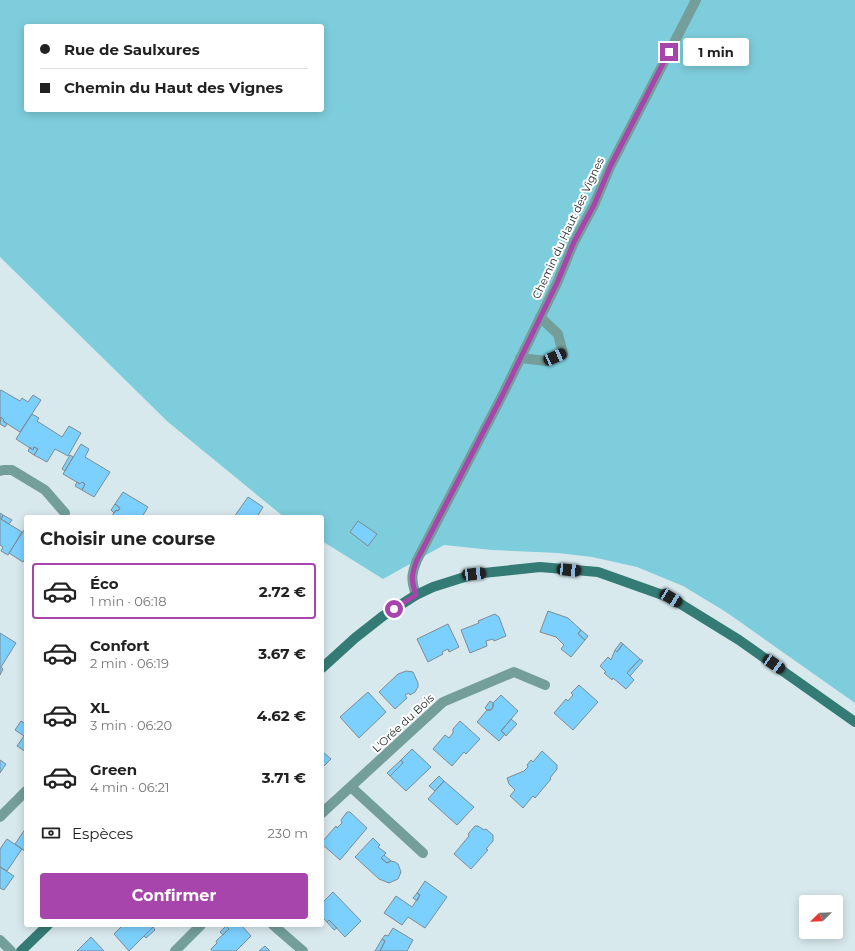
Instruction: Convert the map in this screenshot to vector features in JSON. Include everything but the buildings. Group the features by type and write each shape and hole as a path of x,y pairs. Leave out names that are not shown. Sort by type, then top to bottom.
{"street":[{"name":"Chemin du Haut des Vignes","path":"416,595 412,584 412,572 417,560 500,399 557,283 574,242 594,205 610,167 696,0"},
{"path":"520,358 547,361 563,354 558,334 540,317"},
{"path":"0,471 12,470 45,490 65,513"},
{"path":"324,666 355,638 383,616 416,595 433,587 474,574 540,567 598,572 671,598 739,640 855,722"},
{"name":"L'Orée du Bois","path":"324,811 443,702 514,672 545,685"},
{"path":"351,787 423,854"},
{"path":"0,817 24,794"},
{"path":"21,951 46,927"},
{"path":"175,951 199,927"},
{"path":"275,927 303,951"},
{"path":"0,940 11,951"}],"shaded area":[{"path":"0,0 855,0 855,703 726,612 683,586 637,567 592,557 558,553 492,550 444,545 383,579 324,542 324,515 282,515 168,422 0,257"}],"route":[{"path":"394,609 416,595 412,584 412,572 417,560 504,392 557,283 574,242 594,205 610,167 669,52"}]}
